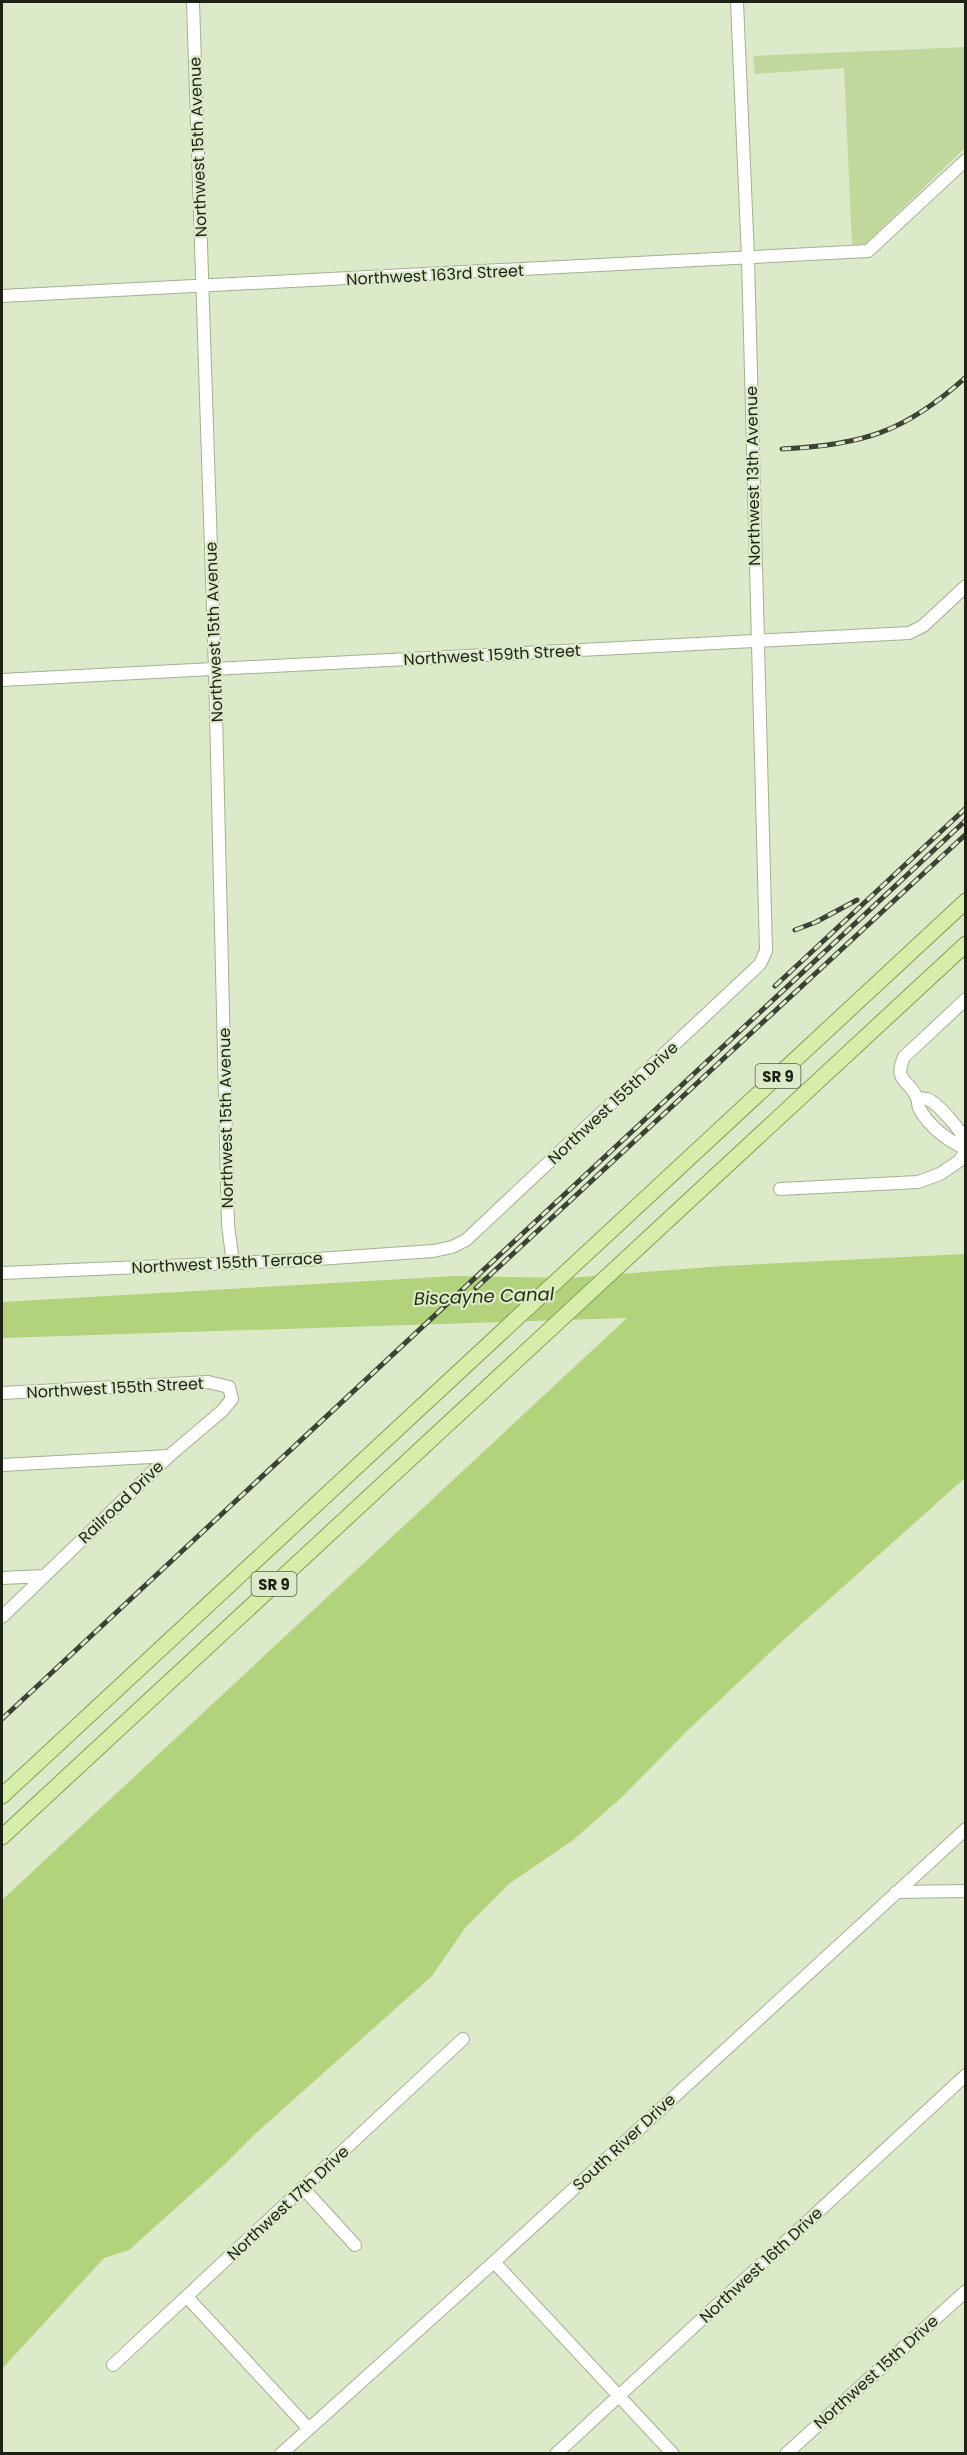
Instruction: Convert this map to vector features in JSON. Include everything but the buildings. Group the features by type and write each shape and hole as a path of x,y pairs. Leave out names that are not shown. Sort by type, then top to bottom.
{"main road":[{"name":"SR 9","path":"2,1796 966,901"},
{"name":"SR 9","path":"2,1837 966,944"}],"street":[{"name":"Northwest 15th Avenue","path":"193,2 215,670 228,1225 233,1263"},
{"name":"Northwest 13th Avenue","path":"737,2 748,258 766,951"},
{"name":"Northwest 163rd Street","path":"2,296 868,252 966,160"},
{"name":"Northwest 159th Street","path":"2,680 909,633 922,626 966,586"},
{"name":"Northwest 155th Drive","path":"452,1247 466,1239 747,979 760,964 766,951"},
{"path":"780,1189 918,1182 940,1174 959,1161 966,1150 943,1136 918,1107 917,1098 900,1077 899,1068 904,1057 966,999"},
{"path":"917,1098 927,1099 941,1111 964,1137 966,1144"},
{"name":"Northwest 155th Terrace","path":"2,1273 233,1263 422,1252 452,1247"},
{"name":"Northwest 155th Street","path":"2,1393 208,1383 229,1387"},
{"name":"Railroad Drive","path":"2,1617 169,1456 222,1411 232,1399 229,1387"},
{"path":"2,1465 169,1456"},
{"path":"2,1578 45,1576"},
{"name":"South River Drive","path":"281,2454 966,1829"},
{"path":"896,1892 966,1891"},
{"name":"Northwest 17th Drive","path":"112,2366 188,2298 463,2039"},
{"name":"Northwest 16th Drive","path":"556,2454 966,2075"},
{"path":"303,2188 355,2246"},
{"path":"494,2262 673,2454"},
{"name":"Northwest 15th Drive","path":"786,2454 966,2291"},
{"path":"188,2298 308,2428"}],"shaded area":[{"path":"965,47 965,148 865,244 852,245 844,68 755,74 753,56"}],"water":[{"name":"Biscayne Canal","path":"965,1254 965,1478 779,1644 689,1729 621,1798 572,1841 510,1883 465,1928 432,1976 254,2135 224,2165 129,2250 104,2258 2,2369 2,1900 627,1318 2,1338 2,1302 455,1276 568,1278 723,1266"}],"railway":[{"path":"782,449 836,444 882,432 923,411 966,377"},
{"path":"775,986 966,808"},
{"path":"2,1719 966,820"},
{"path":"476,1288 966,834"},
{"path":"795,930 816,922 857,900"}]}
